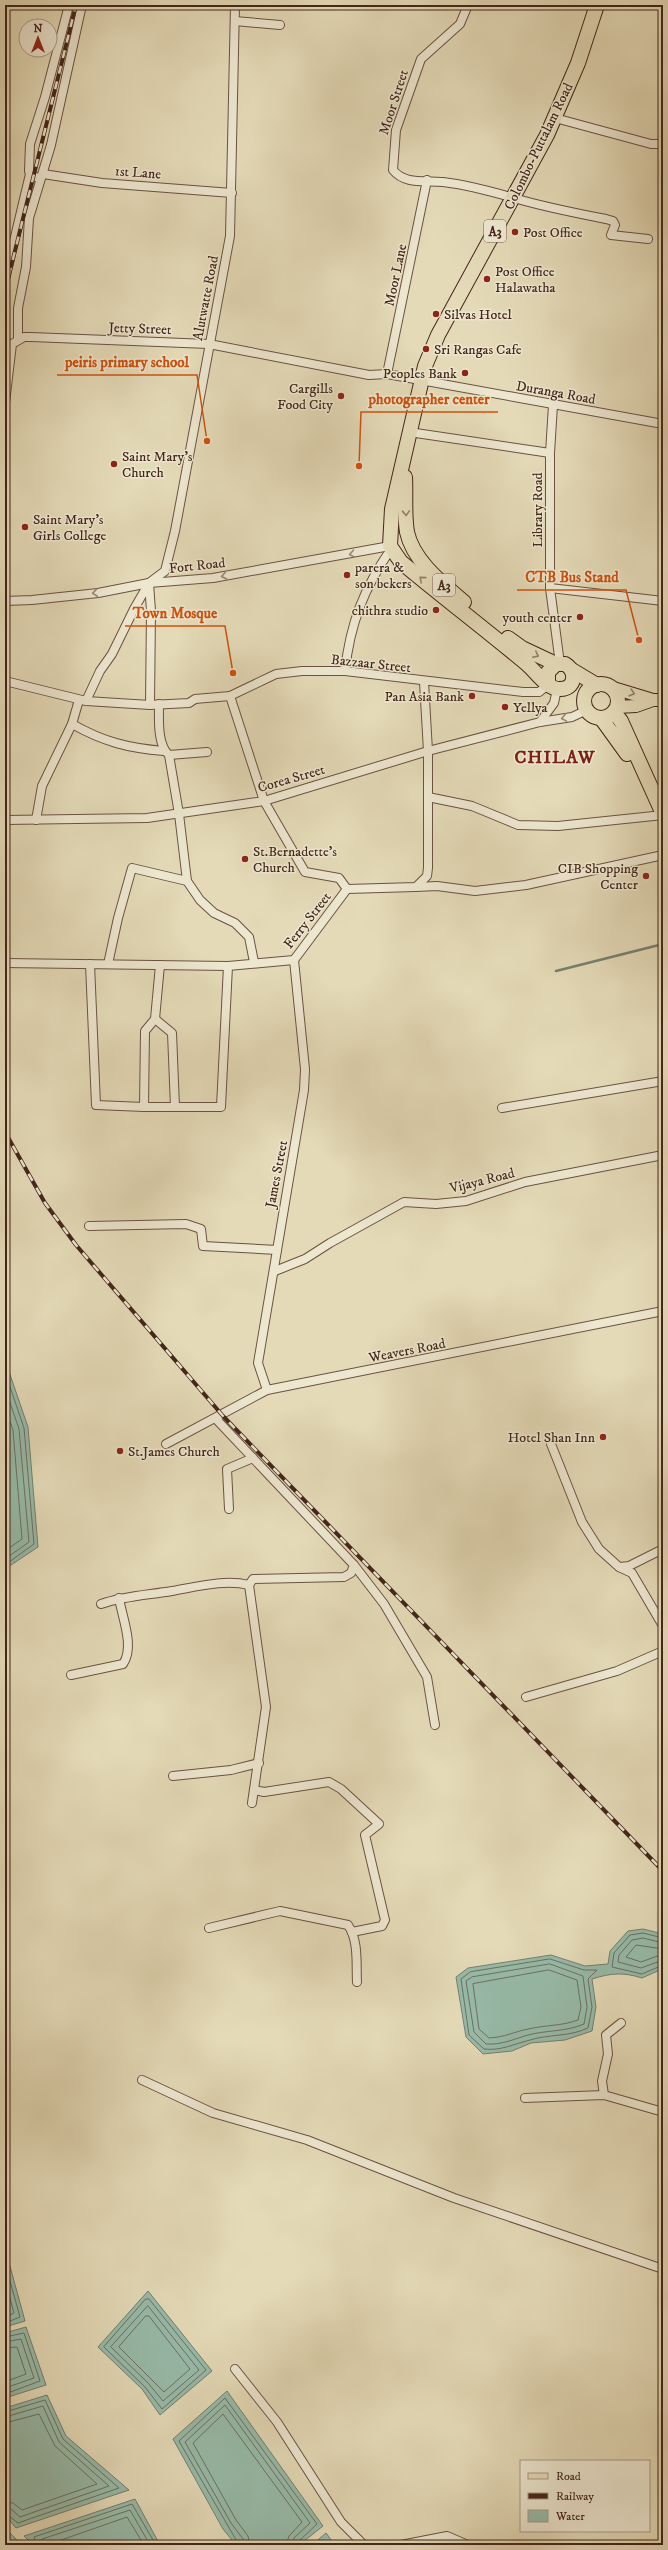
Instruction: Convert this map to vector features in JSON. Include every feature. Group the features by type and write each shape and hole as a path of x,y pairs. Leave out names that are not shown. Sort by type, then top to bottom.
{"highway":[{"name":"Colombo-Puttalam Road","path":"390,545 392,509 409,432 421,380 438,335 514,198 555,118 578,63 597,5"},
{"name":"Colombo-Puttalam Road","path":"404,460 406,518 410,540 430,571 484,620 522,648 603,686"},
{"path":"390,545 397,554 405,553 410,547 410,540"},
{"name":"A3","path":"390,545 401,562 526,663 552,687"},
{"path":"562,666 572,683 565,689 552,687 548,672 562,666"},
{"path":"646,780 602,718 593,716 587,710 585,695 603,686 618,698 616,709 646,780 663,815"},
{"path":"602,718 616,709"}],"main road":[{"path":"603,686 658,700"},
{"path":"616,709 636,706 658,700"}],"street":[{"path":"5,279 30,174 30,144 45,97 69,5"},
{"path":"5,403 10,352 12,344 18,340 18,308 26,267 29,218 41,177 82,5"},
{"name":"Alutwatte Road","path":"149,583 163,573 167,566 195,431 209,344 230,236 235,5"},
{"name":"Moor Street","path":"468,5 460,24 421,59 396,130 393,170 399,178 411,181 427,180 486,189 514,198 613,221 615,225 611,235 648,239"},
{"path":"234,21 280,25"},
{"path":"555,118 651,144 663,144"},
{"name":"1st Lane","path":"30,174 41,177 102,183 232,193"},
{"name":"Moor Lane","path":"387,374 427,180"},
{"name":"Jetty Street","path":"18,340 31,337 209,344 369,374 387,374 421,380"},
{"name":"Duranga Road","path":"421,380 663,424"},
{"name":"Library Road","path":"553,405 550,453 550,588 562,666"},
{"path":"409,432 550,453"},
{"path":"344,671 351,634 364,594 372,576 390,545"},
{"name":"Fort Road","path":"5,601 98,593 149,583 213,578 390,545"},
{"path":"36,820 42,786 83,700 112,654 134,609 149,583"},
{"path":"149,583 151,611 150,705"},
{"path":"550,588 663,601"},
{"name":"Bazzaar Street","path":"5,681 83,700 150,705 189,703 196,699 230,696 276,674 344,671 424,682 531,692 539,692 552,687"},
{"path":"416,887 426,876 428,868 428,751 424,682"},
{"path":"540,722 554,703 552,687"},
{"path":"230,696 264,801 305,872 339,878 347,889"},
{"path":"158,704 160,735 167,753 179,814 187,881 200,900 214,913 235,923 249,937 254,962"},
{"name":"Corea Street","path":"5,820 147,818 179,814 201,808 264,801 428,751 540,722 572,717 587,710"},
{"path":"72,724 98,738 131,748 167,753 207,752"},
{"path":"428,797 472,806 518,825 580,824 663,815"},
{"name":"Ferry Street","path":"5,963 228,966 254,962 294,960 347,889 437,886 475,891 526,885 663,855"},
{"path":"108,964 118,918 132,868 187,881"},
{"name":"James Street","path":"268,1390 258,1363 275,1271 277,1250 304,1090 305,1069 294,960"},
{"path":"90,964 96,1105 144,1107 221,1106 228,966"},
{"path":"144,1107 145,1031 155,1019 160,965"},
{"path":"155,1019 172,1033 175,1107"},
{"path":"502,1108 663,1081"},
{"name":"Vijaya Road","path":"275,1271 305,1259 336,1239 404,1202 436,1204 466,1201 526,1182 663,1155"},
{"path":"89,1226 186,1224 201,1229 203,1246 277,1250"},
{"name":"Weavers Road","path":"166,1444 216,1419 268,1390 663,1311"},
{"path":"216,1419 354,1565 384,1604 427,1677 435,1725"},
{"path":"551,1444 582,1522 599,1549 619,1567 632,1572 663,1626"},
{"path":"229,1509 227,1469 253,1458"},
{"path":"619,1567 629,1566 663,1549"},
{"path":"252,1804 266,1707 249,1585 253,1579 344,1577 351,1572 354,1565"},
{"path":"101,1604 120,1598 237,1582 249,1585"},
{"path":"70,1674 123,1664 127,1658 128,1644 120,1598"},
{"path":"526,1697 617,1671 663,1651"},
{"path":"173,1776 231,1770 259,1763"},
{"path":"254,1790 264,1792 328,1782 341,1789 379,1824 365,1835 385,1920 382,1926 352,1932"},
{"path":"209,1928 280,1912 348,1925 352,1932 357,1982"},
{"path":"604,2095 602,2081 608,2054 606,2035 621,2023"},
{"path":"142,2080 213,2113 307,2140 454,2198 663,2269"},
{"path":"525,2098 604,2095 663,2112"},
{"path":"235,2369 277,2422 341,2522 364,2545"},
{"path":"401,2545 447,2536 468,2545"}],"water":[{"path":"5,1360 28,1427 38,1547 5,1569"},
{"path":"643,1929 663,1934 662,1969 642,1978 617,1974 605,1975 592,1979 596,2007 592,2031 565,2040 531,2043 512,2051 483,2054 466,2037 456,1977 468,1968 551,1955 585,1966 608,1964 610,1951 628,1931"},
{"path":"5,2219 9,2241 5,2250"},
{"path":"8,2259 25,2321 5,2327 5,2260"},
{"path":"148,2291 212,2371 160,2415 142,2389 98,2347"},
{"path":"26,2327 46,2385 5,2398 5,2333"},
{"path":"227,2391 323,2526 299,2545 236,2545 223,2529 173,2439"},
{"path":"47,2395 66,2436 129,2490 16,2528 5,2515 5,2408"},
{"path":"135,2499 160,2545 33,2545 24,2536"},
{"path":"5,2528 22,2545 5,2545"},
{"path":"326,2533 335,2545 312,2545"}],"waterway":[{"path":"556,971 663,944"}],"railway":[{"path":"5,291 76,5"},
{"path":"5,1132 45,1203 76,1245 223,1416 663,1871"}],"place":[{"name":"Post Office","path":"515,232"},
{"name":"Post Office Halawatha","path":"487,279"},
{"name":"Silvas Hotel","path":"436,314"},
{"name":"Sri Rangas Cafe","path":"426,349"},
{"name":"Peoples Bank","path":"465,373"},
{"name":"Cargills Food City","path":"341,396"},
{"name":"peiris primary school","path":"207,441"},
{"name":"Saint Mary's Church","path":"114,464"},
{"name":"photographer center","path":"359,466"},
{"name":"Saint Mary's Girls College","path":"25,527"},
{"name":"parera & son bekers","path":"347,575"},
{"name":"chithra studio","path":"436,610"},
{"name":"youth center","path":"580,617"},
{"name":"CTB Bus Stand","path":"639,640"},
{"name":"Town Mosque","path":"233,673"},
{"name":"Pan Asia Bank","path":"472,696"},
{"name":"Yellya","path":"505,707"},
{"name":"St.Bernadette's Church","path":"245,859"},
{"name":"CIB Shopping Center","path":"646,876"},
{"name":"Hotel Shan Inn","path":"603,1437"},
{"name":"St.James Church","path":"120,1451"}],"district":[{"name":"CHILAW","path":"555,757"}]}
